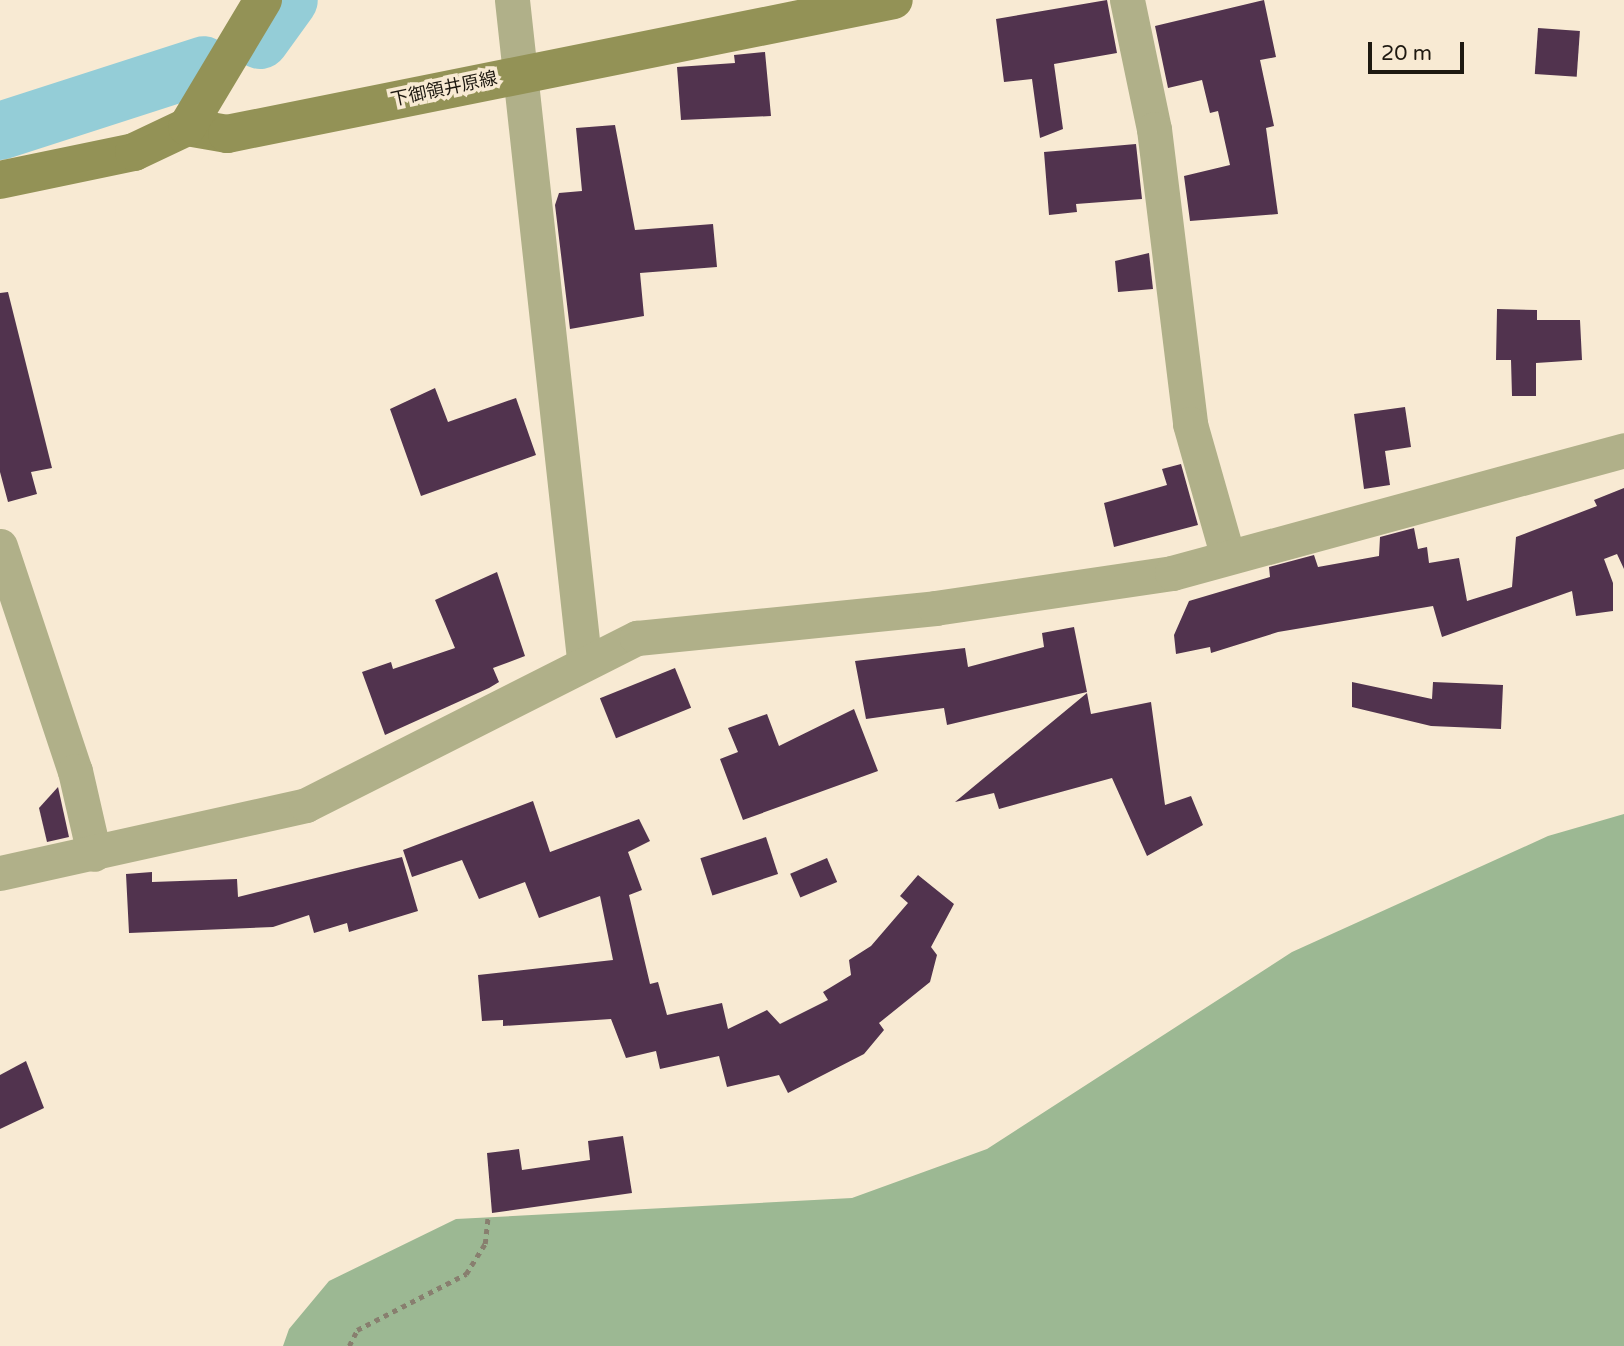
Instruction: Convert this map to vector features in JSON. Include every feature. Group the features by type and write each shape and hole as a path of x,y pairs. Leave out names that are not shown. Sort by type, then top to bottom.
{"main road":[{"path":"0,180 134,152 187,127 263,0"},
{"name":"下御領井原線","path":"187,127 227,134 894,0"}],"street":[{"path":"512,0 584,659"},
{"path":"1127,0 1154,128 1190,424 1228,557"},
{"path":"0,873 306,805 584,659 658,633 936,608 1172,573 1624,450"},
{"path":"0,546 75,771 94,854"}],"path":[{"path":"349,1346 357,1330 466,1274 485,1244 488,1217"}],"green space":[{"path":"1624,814 1624,1346 283,1346 289,1329 329,1281 456,1219 852,1198 987,1149 1292,952 1548,836"}],"building":[{"path":"1107,0 1117,53 1054,64 1063,129 1040,138 1032,79 1004,82 996,19"},
{"path":"1264,0 1276,57 1260,60 1274,126 1266,128 1278,214 1190,221 1184,176 1230,165 1218,111 1210,113 1202,80 1168,88 1155,26"},
{"path":"1538,28 1580,31 1577,77 1535,74"},
{"path":"765,52 771,116 681,120 677,67 735,63 734,55"},
{"path":"615,125 635,230 713,224 717,267 640,273 644,316 570,329 555,205 559,193 582,191 576,128"},
{"path":"1136,144 1142,199 1076,204 1077,212 1049,215 1044,152"},
{"path":"1149,253 1153,289 1118,292 1115,261"},
{"path":"8,292 52,468 31,472 37,494 8,502 0,472 0,293"},
{"path":"1497,309 1537,310 1537,320 1580,320 1582,360 1536,363 1536,396 1512,396 1511,360 1496,360"},
{"path":"435,388 448,422 516,398 536,455 421,496 390,409"},
{"path":"1405,407 1411,447 1385,451 1390,485 1364,489 1354,414"},
{"path":"1181,464 1198,525 1114,547 1104,503 1167,485 1162,469"},
{"path":"1624,488 1624,569 1617,554 1604,559 1613,583 1613,611 1576,616 1572,591 1442,637 1433,606 1278,632 1211,653 1210,647 1176,654 1174,635 1189,601 1270,577 1269,567 1314,555 1318,567 1379,556 1380,537 1414,528 1418,549 1427,547 1429,563 1459,558 1467,601 1512,587 1516,537 1597,506 1594,500"},
{"path":"497,572 525,656 493,668 499,682 489,688 385,735 362,672 391,662 393,669 455,648 435,600"},
{"path":"1074,627 1087,692 947,725 944,708 866,719 855,661 965,648 968,667 1044,647 1042,633"},
{"path":"675,668 691,708 616,738 600,698"},
{"path":"1352,682 1432,699 1433,682 1503,685 1501,729 1431,726 1352,707"},
{"path":"1087,693 1091,714 1151,702 1165,805 1191,796 1203,825 1147,856 1112,778 999,809 994,793 955,802"},
{"path":"854,709 878,771 743,820 720,759 738,752 728,728 767,714 779,746"},
{"path":"58,787 69,837 47,842 39,808"},
{"path":"533,801 550,852 639,819 650,841 628,852 642,890 629,895 650,984 658,982 667,1015 722,1003 728,1029 767,1010 780,1024 828,1000 823,992 851,975 849,960 871,946 908,903 900,896 918,875 954,904 931,947 937,955 930,982 879,1023 884,1030 864,1054 788,1093 779,1075 727,1087 719,1056 660,1069 656,1051 626,1058 611,1019 503,1026 503,1020 482,1021 478,975 613,960 600,896 539,918 525,882 479,899 462,860 412,877 403,850"},
{"path":"766,837 778,874 712,895 700,858"},
{"path":"402,857 418,911 349,932 347,923 314,933 309,915 273,927 129,933 126,874 152,872 152,882 237,879 238,897"},
{"path":"827,858 837,882 800,898 790,874"},
{"path":"26,1061 44,1108 0,1129 0,1075"},
{"path":"623,1136 632,1193 492,1213 487,1153 519,1149 522,1170 590,1160 588,1141"}],"waterway":[{"path":"260,40 289,0"},
{"path":"0,131 204,65"}]}
